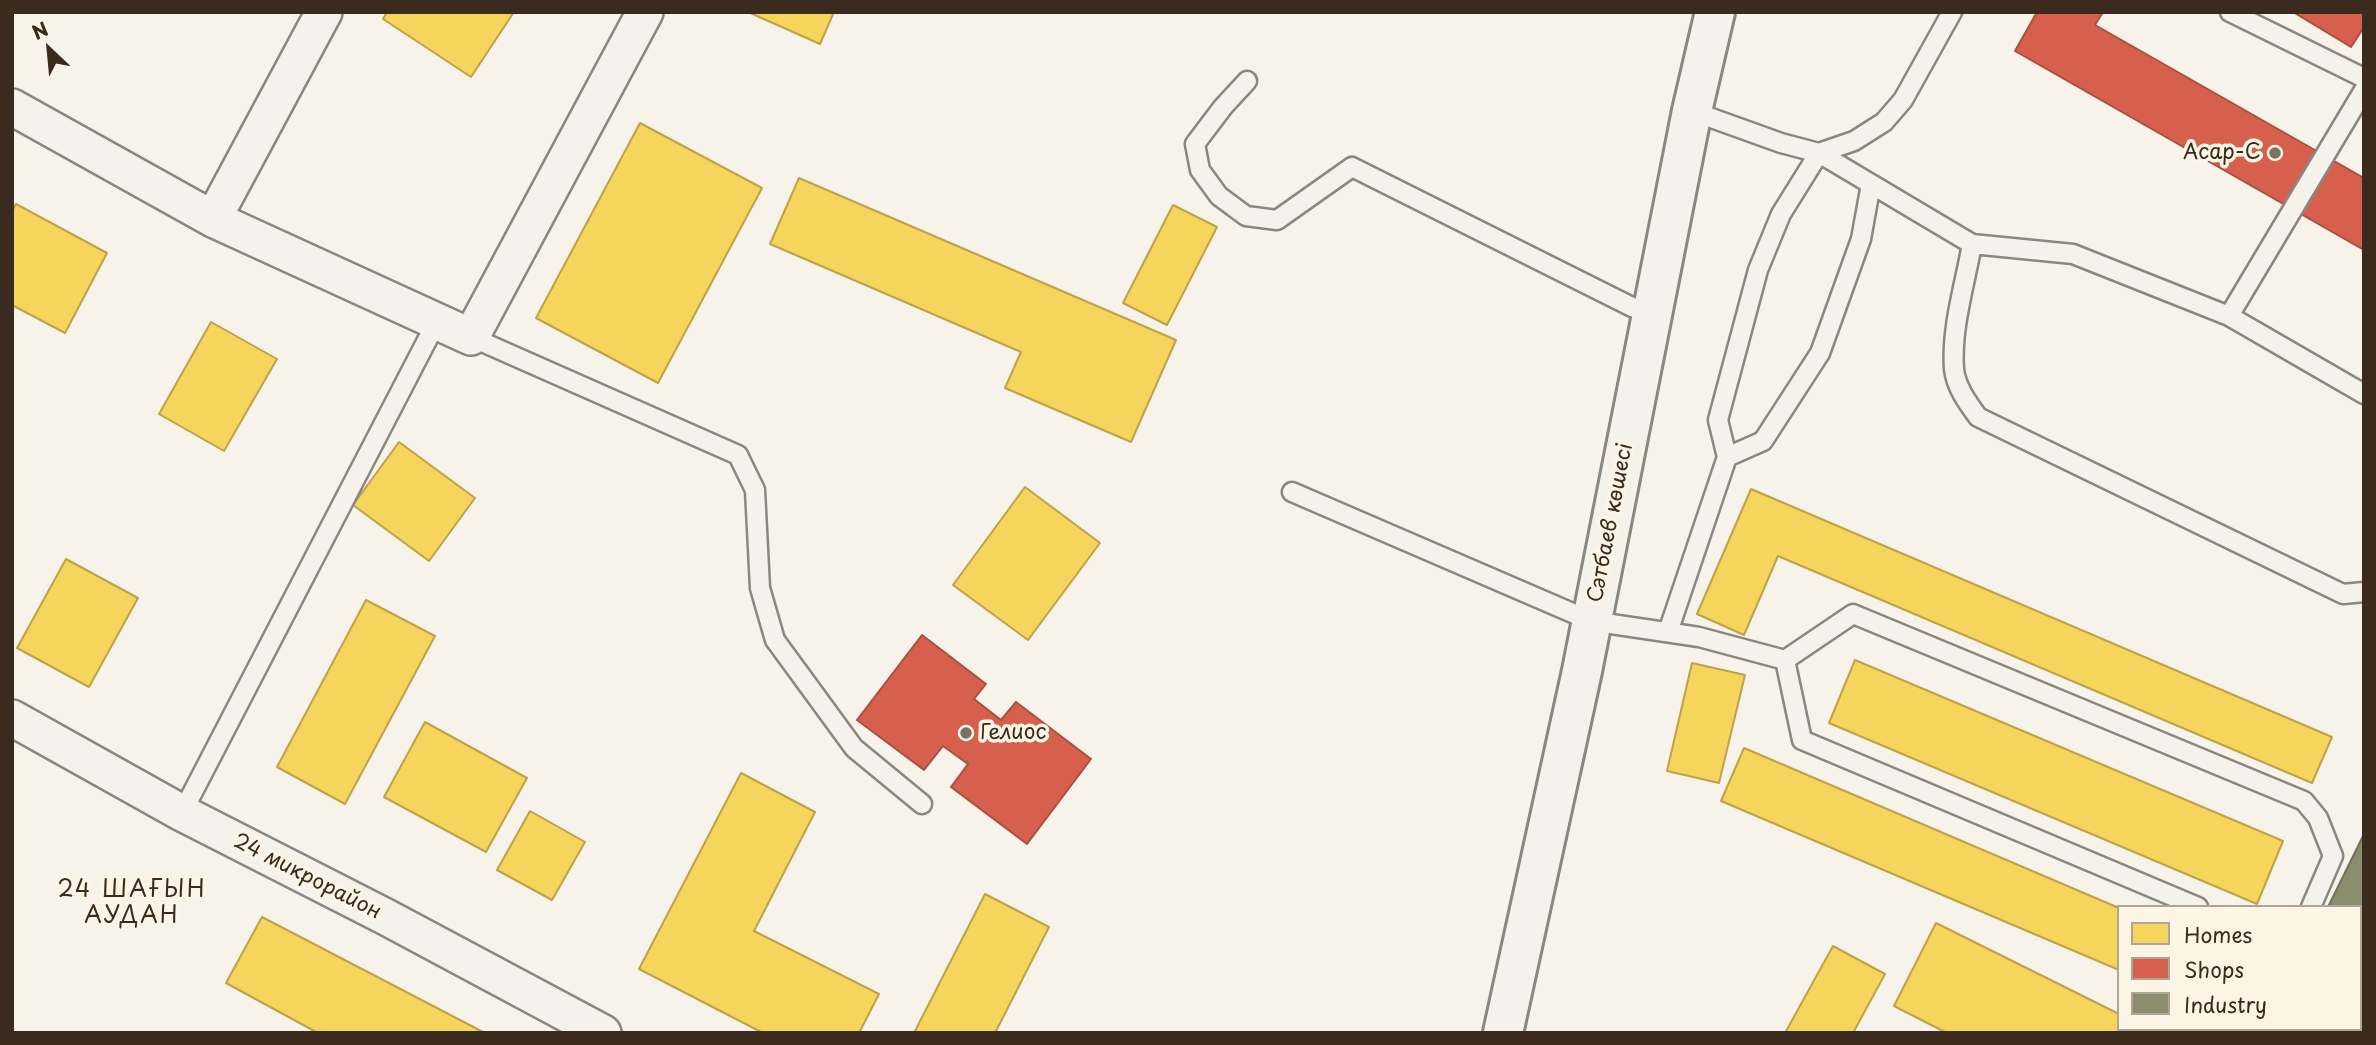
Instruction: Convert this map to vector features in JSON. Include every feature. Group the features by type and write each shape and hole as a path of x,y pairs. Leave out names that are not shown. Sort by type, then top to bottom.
{"main road":[{"name":"Сәтбаев көшесі","path":"1503,1033 1591,621 1692,111 1715,12"}],"street":[{"path":"213,219 324,12"},
{"path":"16,117 213,219 471,337 645,12"},
{"name":"24 микрорайон","path":"12,718 182,813 386,917 603,1033"}],"lane":[{"path":"1668,632 1727,457 1718,420 1758,270 1781,214 1819,153 1854,141 1884,122 1903,100 1952,12"},
{"path":"2238,14 2364,78"},
{"path":"1247,81 1195,144 1200,170 1219,196 1246,216 1277,220 1352,167 1620,301 1653,313"},
{"path":"2229,316 2364,90"},
{"path":"1692,111 1781,143 1819,153 1972,244 2073,254 2229,316 2364,394"},
{"path":"1727,457 1763,442 1820,353 1861,239 1871,184"},
{"path":"1972,244 1956,327 1954,370 1963,396 1978,417 2343,594 2364,592"},
{"path":"182,813 437,321"},
{"path":"471,337 738,455 755,490 760,587 775,640 854,748 922,804"},
{"path":"1292,492 1591,621 1699,637 1785,660 1853,614 2304,801 2318,818 2333,856 2312,905"},
{"path":"1785,660 1802,740 2193,905"}],"building: Homes":[{"path":"387,12 514,12 471,77 383,19"},
{"path":"748,12 834,12 820,44"},
{"path":"640,123 762,188 658,383 536,318"},
{"path":"799,178 1176,340 1131,442 1005,388 1021,352 770,244"},
{"path":"16,204 107,253 65,333 12,305 12,211"},
{"path":"1173,205 1217,227 1167,325 1123,303"},
{"path":"211,322 277,359 224,451 159,414"},
{"path":"399,442 475,498 429,561 353,505"},
{"path":"1025,487 1100,543 1028,640 953,585"},
{"path":"1751,489 2332,737 2312,783 1778,556 1744,635 1697,614"},
{"path":"66,559 138,598 89,687 17,648"},
{"path":"366,600 435,636 345,804 277,767"},
{"path":"1855,660 2283,841 2257,904 1829,723"},
{"path":"1692,663 1745,675 1719,783 1667,771"},
{"path":"425,722 527,778 486,852 384,797"},
{"path":"1744,748 2117,907 2117,969 1721,801"},
{"path":"741,773 815,812 754,931 879,994 859,1033 763,1033 639,969"},
{"path":"530,811 585,842 552,900 497,870"},
{"path":"985,894 1049,927 995,1033 914,1033"},
{"path":"262,917 485,1033 318,1033 226,983"},
{"path":"1936,923 2117,1013 2117,1031 2156,1033 1947,1033 1894,1006"},
{"path":"1833,946 1885,974 1853,1033 1785,1033"},
{"path":"2262,1031 2308,1031 2307,1033"}],"building: Shops":[{"path":"2037,12 2103,12 2095,25 2364,178 2364,250 2015,51"},
{"path":"2293,12 2364,12 2364,27 2351,47"},
{"name":"Гелиос","path":"922,635 986,684 974,699 1001,720 1016,702 1091,759 1027,844 951,787 968,764 943,746 924,770 857,720"}],"building: Industry":[{"path":"2364,834 2362,964 2362,905 2329,905"}],"place":[{"name":"Асар-С","path":"2275,153"},
{"name":"Гелиос","path":"966,733"}],"district":[{"name":"24 ШАҒЫН АУДАН","path":"132,904"}]}
